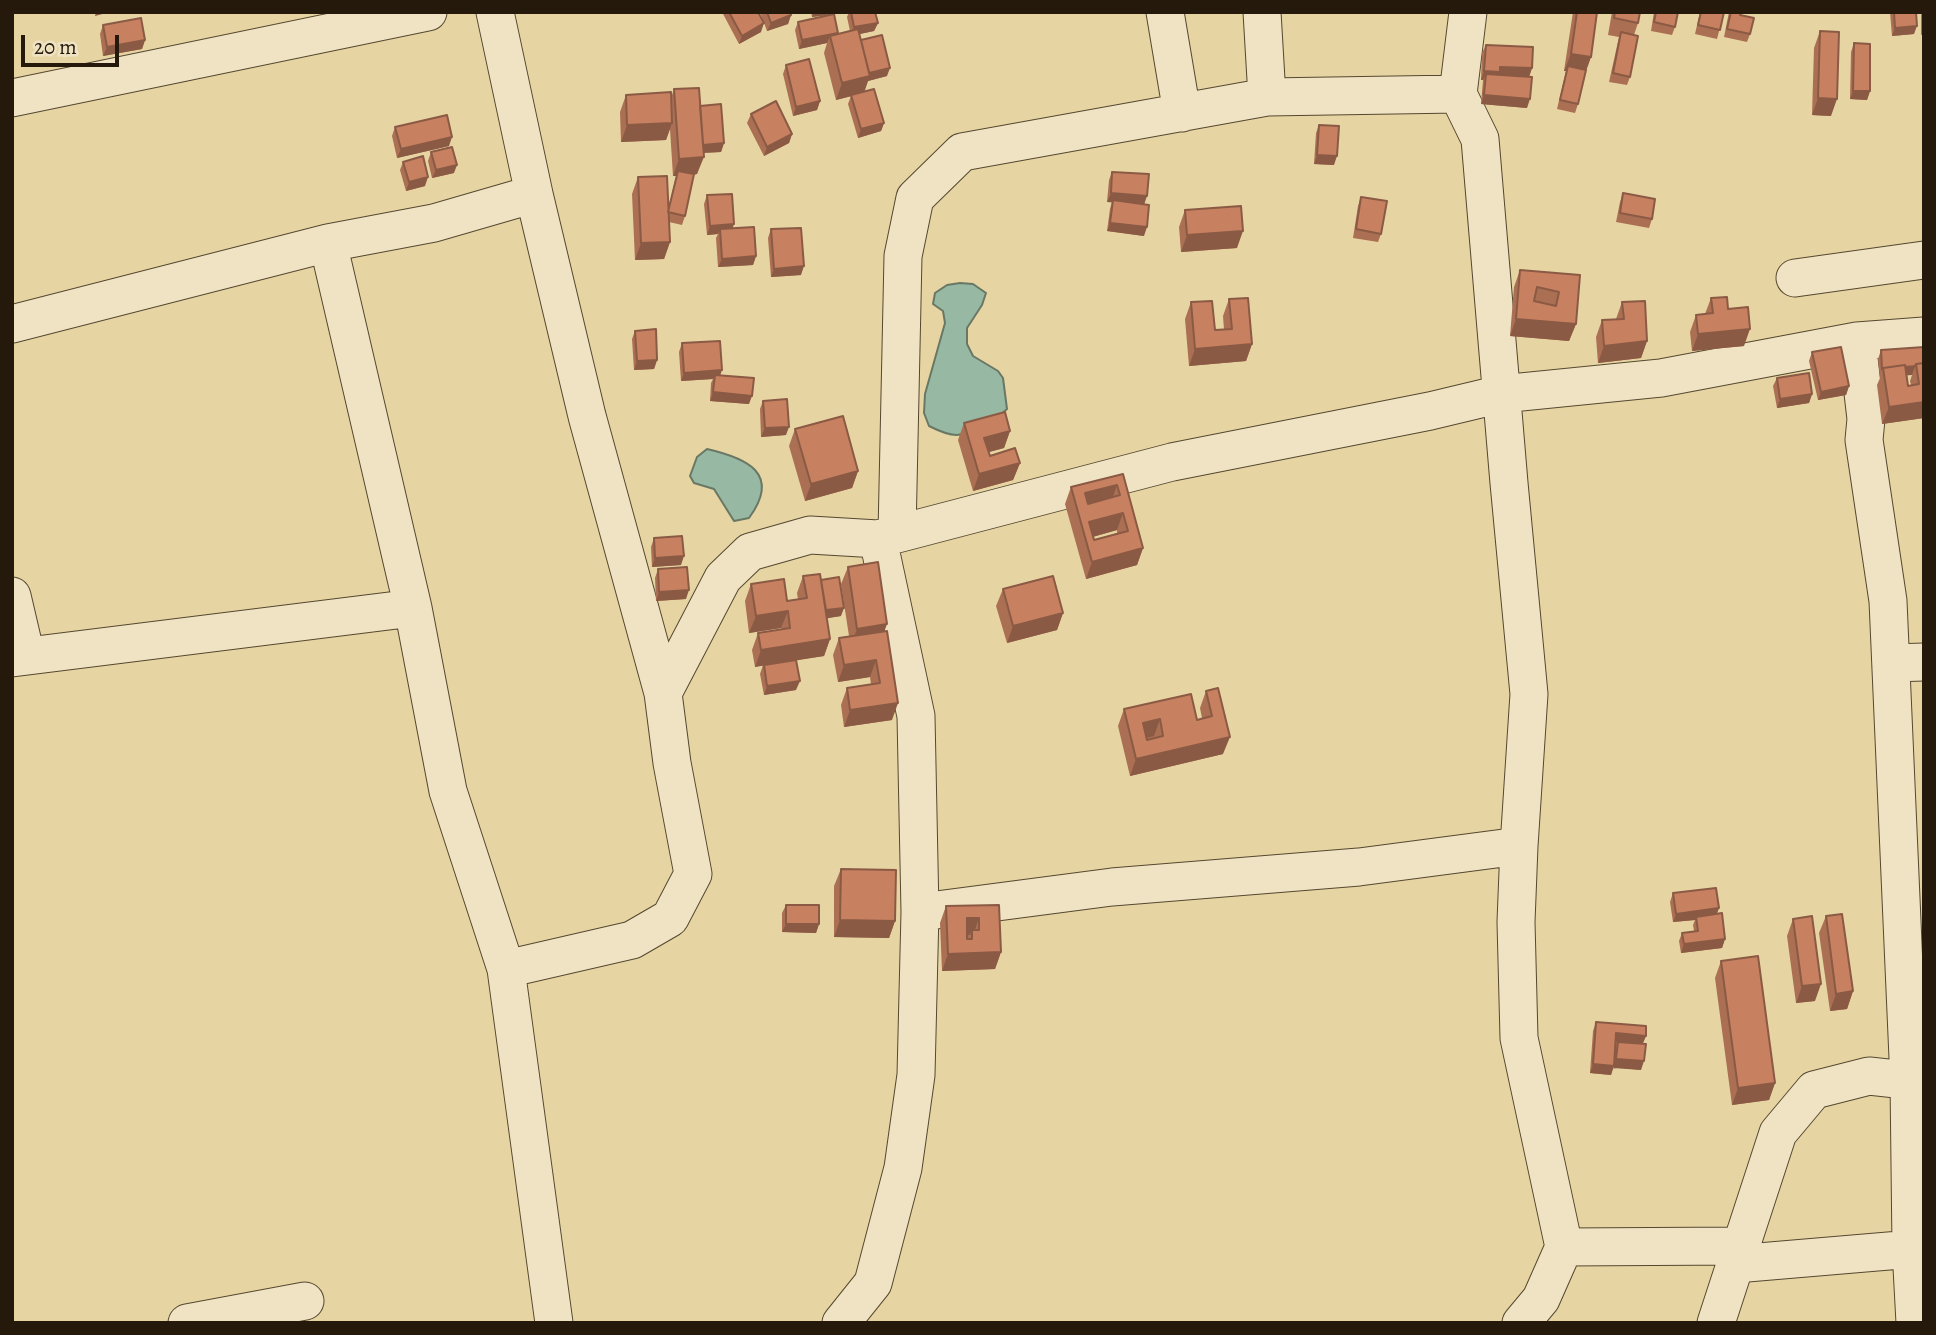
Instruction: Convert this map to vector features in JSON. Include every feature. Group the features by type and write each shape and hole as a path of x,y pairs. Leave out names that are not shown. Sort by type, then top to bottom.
{"street":[{"path":"12,98 428,12"},
{"path":"495,12 534,194 587,416 663,693 693,874 670,918 632,940 506,969"},
{"path":"1165,12 1182,113"},
{"path":"1262,12 1267,97"},
{"path":"1468,12 1458,94 1480,139 1530,694 1516,922 1519,1038 1564,1247 1541,1299 1521,1323"},
{"path":"841,1323 873,1283 902,1168 916,1075 920,912 916,716 887,536 903,256 915,198 962,152 1267,97 1458,94"},
{"path":"12,324 327,243 434,223 534,194"},
{"path":"327,243 413,608 448,791 506,969 554,1323"},
{"path":"1795,278 1924,260"},
{"path":"663,693 723,579 750,552 810,535 887,536 1172,462 1430,411 1502,394 1661,378 1857,341 1924,336"},
{"path":"1857,341 1866,419 1864,440 1888,601 1908,663 1916,1082 1915,1323"},
{"path":"12,596 19,657 413,608"},
{"path":"920,912 1112,887 1359,867 1519,846"},
{"path":"1716,1323 1778,1133 1814,1090 1869,1076 1916,1082"},
{"path":"1564,1247 1738,1255 1917,1249"},
{"path":"187,1323 305,1301"}],"shaded area":[{"path":"973,284 986,293 982,305 967,328 967,344 973,356 998,371 1003,378 1007,409 983,426 956,435 929,426 924,413 925,394 945,323 943,311 933,304 935,293 947,285"},
{"path":"707,449 735,457 755,470 762,490 749,518 734,521 714,489 694,483 690,476 697,457"}],"building":[{"path":"729,12 758,12 764,23 742,36"},
{"path":"767,12 790,12 791,15 771,23"},
{"path":"851,12 875,12 878,23 854,27"},
{"path":"1577,12 1597,12 1591,57 1571,54"},
{"path":"1615,12 1640,12 1638,23 1614,18"},
{"path":"1656,12 1678,12 1675,27 1654,22"},
{"path":"1701,12 1724,12 1720,30 1698,25"},
{"path":"1731,12 1741,12 1740,15 1754,18 1750,34 1727,29"},
{"path":"1894,12 1916,12 1917,26 1895,28"},
{"path":"834,14 838,33 802,40 798,22"},
{"path":"141,18 145,40 107,47 103,25"},
{"path":"858,29 870,76 842,83 830,36"},
{"path":"1820,31 1839,32 1837,99 1818,98"},
{"path":"1621,32 1638,36 1630,77 1613,73"},
{"path":"882,35 890,68 869,73 861,40"},
{"path":"1854,43 1870,44 1870,91 1853,91"},
{"path":"1486,45 1533,47 1532,68 1500,67 1500,72 1484,71"},
{"path":"809,59 820,101 796,107 786,65"},
{"path":"1568,66 1586,70 1578,104 1560,100"},
{"path":"1486,74 1532,77 1530,99 1484,95"},
{"path":"699,88 704,157 679,159 674,89"},
{"path":"874,89 884,123 861,129 851,95"},
{"path":"671,92 672,123 627,125 626,95"},
{"path":"776,101 792,134 767,147 751,114"},
{"path":"721,104 724,143 703,145 700,106"},
{"path":"447,115 452,137 401,149 395,127"},
{"path":"1319,125 1339,126 1337,156 1317,155"},
{"path":"452,147 457,165 436,170 431,152"},
{"path":"423,156 428,177 409,182 403,162"},
{"path":"678,171 694,174 685,216 668,212"},
{"path":"1112,172 1149,174 1147,196 1111,193"},
{"path":"667,176 670,242 641,243 638,177"},
{"path":"1623,193 1655,199 1652,219 1620,213"},
{"path":"732,194 734,224 710,226 707,195"},
{"path":"1361,197 1387,201 1381,234 1356,229"},
{"path":"1113,200 1149,205 1147,227 1110,223"},
{"path":"1241,206 1243,231 1187,235 1185,210"},
{"path":"754,227 756,256 722,259 720,229"},
{"path":"801,228 804,266 774,269 771,229"},
{"path":"1520,270 1580,275 1576,324 1516,319","holes":["1537,287 1559,292 1556,306 1534,301"]},
{"path":"1727,297 1728,309 1748,307 1750,329 1698,334 1696,315 1713,313 1711,298"},
{"path":"1248,298 1252,344 1195,349 1191,302 1212,301 1215,330 1232,329 1229,299"},
{"path":"1645,301 1647,341 1604,346 1602,320 1624,319 1622,302"},
{"path":"656,329 657,360 637,361 635,331"},
{"path":"720,341 722,370 684,373 682,343"},
{"path":"1841,347 1849,386 1821,392 1812,352"},
{"path":"1924,347 1924,363 1882,369 1881,350"},
{"path":"1924,363 1924,402 1889,407 1883,368 1905,365 1908,386 1919,384 1916,364"},
{"path":"1809,373 1812,394 1780,399 1777,378"},
{"path":"715,375 754,378 752,396 713,392"},
{"path":"787,399 789,427 765,428 763,401"},
{"path":"1005,412 1010,431 984,438 990,456 1015,448 1020,463 979,474 964,423"},
{"path":"843,416 858,471 811,484 795,429"},
{"path":"1123,474 1143,548 1092,562 1071,487","holes":["1117,485 1120,495 1088,504 1085,493","1123,513 1128,531 1094,540 1089,522"]},
{"path":"682,536 684,556 655,558 654,538"},
{"path":"878,562 887,624 857,629 848,567"},
{"path":"687,567 689,590 659,592 658,569"},
{"path":"820,574 830,639 761,650 758,633 790,628 788,611 756,616 751,584 784,579 787,601 807,598 803,576"},
{"path":"1053,576 1063,613 1013,626 1003,589"},
{"path":"839,577 844,608 826,610 821,580"},
{"path":"887,631 898,703 850,710 847,688 880,683 876,660 844,665 839,638"},
{"path":"796,660 800,681 767,686 764,665"},
{"path":"1218,688 1230,737 1136,759 1124,709 1191,694 1197,720 1212,716 1206,691","holes":["1160,719 1163,736 1147,740 1143,723"]},
{"path":"841,869 896,870 895,921 840,920"},
{"path":"1716,888 1719,908 1676,914 1673,893"},
{"path":"786,905 819,905 819,924 786,924"},
{"path":"999,905 1001,952 948,954 946,906","holes":["967,918 979,918 979,930 972,930 972,939 967,939"]},
{"path":"1722,913 1725,939 1684,944 1682,933 1698,931 1696,917"},
{"path":"1842,914 1853,991 1836,994 1826,916"},
{"path":"1812,916 1821,984 1802,986 1793,919"},
{"path":"1758,956 1775,1083 1738,1088 1721,961"},
{"path":"1596,1022 1646,1026 1646,1036 1616,1033 1614,1066 1593,1064"},
{"path":"1618,1042 1646,1044 1644,1061 1616,1059"}]}
